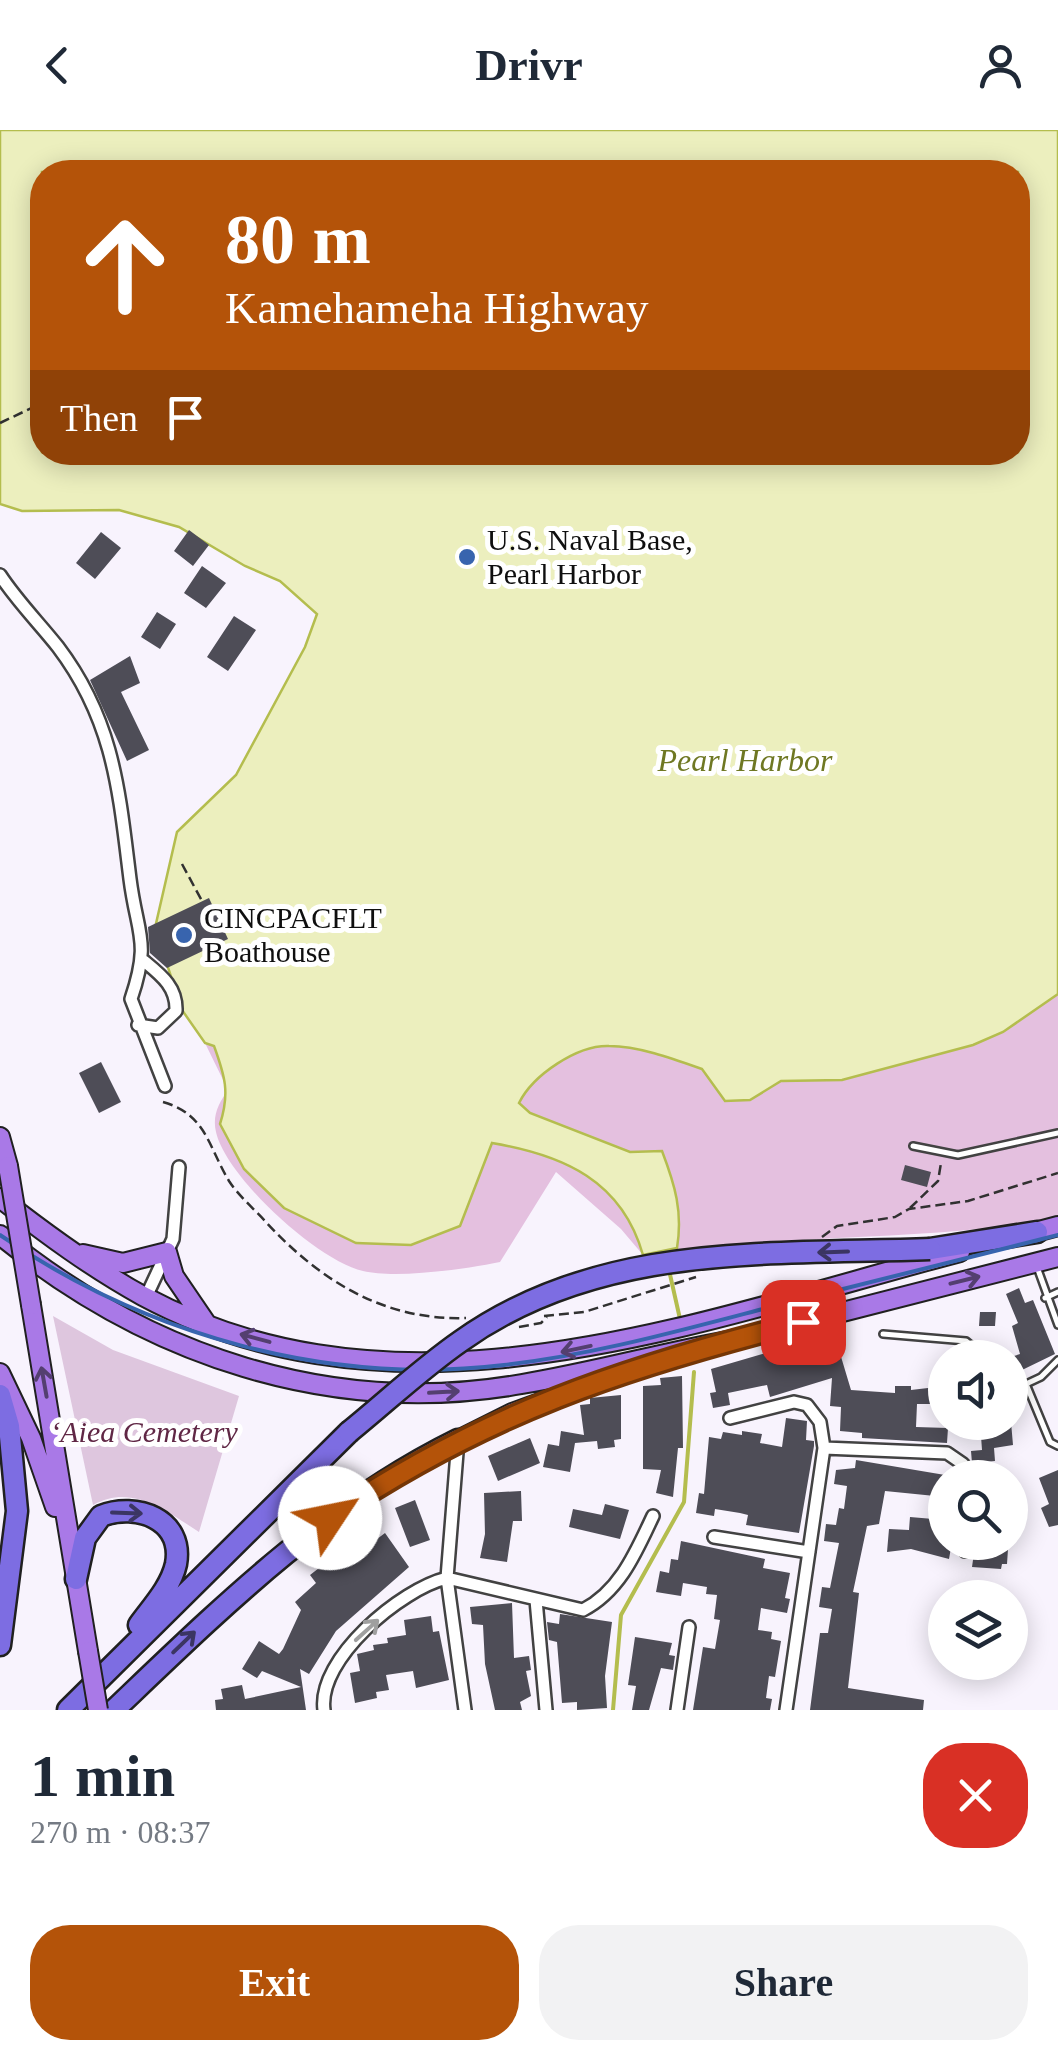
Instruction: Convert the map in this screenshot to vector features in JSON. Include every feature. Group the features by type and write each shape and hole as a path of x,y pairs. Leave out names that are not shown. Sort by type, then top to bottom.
{"highway":[{"path":"68,1710 348,1432 462,1340 602,1272 684,1258 930,1249 1048,1229"},
{"path":"0,1395 9,1426 17,1511 0,1645"},
{"path":"114,1710 275,1558 387,1479 458,1440"},
{"path":"76,1580 85,1538 101,1516 134,1510 168,1528 176,1551 172,1575 108,1669"}],"main road":[{"path":"0,1136 98,1710"},
{"path":"0,1198 68,1251 146,1298 206,1323 310,1353 375,1363 472,1364 566,1352 1048,1229"},
{"path":"0,1234 93,1304 223,1360 306,1383 366,1392 442,1393 520,1384 736,1339 1058,1257"},
{"path":"68,1251 123,1263 168,1252 174,1276 206,1323"},
{"path":"93,1304 115,1305 146,1298"},
{"path":"458,1440 564,1392 671,1354"},
{"path":"0,1373 52,1494 88,1651"}],"street":[{"path":"0,575 58,647 104,728 118,772 144,961 131,999 138,1025 166,1086"},
{"path":"138,1025 158,1028 176,1010 176,998 165,978 144,961"},
{"path":"146,1298 168,1252 180,1167"},
{"path":"730,1418 794,1402 807,1405 820,1422 824,1448 786,1710"},
{"path":"458,1440 446,1487 447,1578 465,1710"},
{"path":"824,1448 947,1453 957,1460"},
{"path":"324,1710 326,1678 336,1658 382,1616 434,1581 447,1578 583,1610 604,1599 653,1516"},
{"path":"714,1537 810,1552"},
{"path":"536,1600 546,1710"},
{"path":"677,1710 689,1628"}],"lane":[{"path":"913,1146 958,1155 1058,1133"},
{"path":"1036,1262 1058,1326"},
{"path":"1046,1298 1058,1292"},
{"path":"883,1334 954,1340"},
{"path":"1028,1383 1041,1378 1058,1360"},
{"path":"1028,1389 1050,1442 1058,1446"}],"path":[{"path":"0,423 30,409"},
{"path":"182,864 202,901"},
{"path":"163,1102 186,1108 202,1128 230,1184 306,1260 355,1296 434,1319 472,1318"},
{"path":"819,1241 825,1231 837,1226 896,1218 909,1209 938,1181 942,1154"},
{"path":"909,1209 968,1201 1058,1173"},
{"path":"529,1316 584,1312 702,1275"}],"shaded area":[{"path":"1058,975 1058,1217 957,1231 752,1244 651,1260 650,1250 670,1206 530,1113 498,1098 597,1040 807,1064 842,1080 973,1045 1003,1032 1056,996"},
{"path":"208,1032 611,1174 648,1242 643,1255 621,1229 556,1172 500,1262 412,1274 363,1271 344,1264 276,1215 223,1150 215,1120 228,1090 205,1043"}],"green space":[{"name":"ʻAiea Cemetery","path":"53,1316 113,1350 239,1396 199,1532 161,1508 135,1498 107,1499 93,1505"}],"water":[{"name":"Pearl Harbor","path":"0,130 1058,130 1058,994 1003,1032 973,1045 842,1080 781,1081 750,1100 725,1101 702,1069 632,1048 597,1047 570,1056 545,1072 519,1103 530,1113 630,1152 662,1151 677,1199 677,1248 643,1255 621,1208 587,1176 543,1155 492,1143 460,1226 411,1245 356,1243 284,1208 244,1169 220,1124 225,1085 214,1046 205,1043 182,1010 155,928 177,832 236,775 305,647 317,614 280,581 245,566 179,527 119,510 22,511 0,504"}],"building":[{"path":"189,530 209,545 193,566 174,551"},
{"path":"101,532 121,548 95,579 76,563"},
{"path":"202,566 226,583 206,608 184,593"},
{"path":"157,612 176,624 160,649 141,637"},
{"path":"234,616 256,630 228,671 207,657"},
{"path":"130,656 140,683 121,692 149,750 127,761 90,680"},
{"name":"CINCPACFLT Boathouse","path":"209,898 228,939 167,968 150,953 148,927"},
{"path":"101,1062 121,1102 99,1113 79,1073"},
{"path":"905,1165 931,1172 927,1187 901,1180"},
{"path":"1019,1288 1025,1303 1033,1300 1055,1354 1028,1367 1028,1340 1016,1340 1012,1326 1018,1323 1006,1294"},
{"path":"980,1312 996,1312 995,1326 979,1326"},
{"path":"836,1340 851,1390 895,1393 895,1386 911,1386 911,1390 928,1388 928,1404 917,1404 916,1427 928,1427 928,1440 947,1443 862,1438 862,1433 840,1431 841,1407 830,1406 832,1378 770,1397 767,1385 728,1393 730,1405 713,1408 710,1393 716,1392 711,1369 776,1350 778,1356"},
{"path":"682,1376 683,1448 678,1448 673,1497 656,1493 661,1470 643,1469 643,1386 661,1385 660,1378"},
{"path":"621,1395 621,1439 614,1440 615,1447 598,1449 597,1441 575,1443 570,1472 543,1467 548,1444 559,1446 561,1431 584,1435 580,1405 590,1404 590,1398"},
{"path":"786,1418 807,1421 806,1440 814,1441 799,1533 746,1525 748,1515 740,1513 715,1509 714,1516 696,1513 699,1493 704,1494 709,1437 721,1439 723,1432 742,1435 742,1431 762,1434 760,1443 782,1447"},
{"path":"530,1438 540,1463 498,1481 488,1456"},
{"path":"981,1440 1013,1440 1013,1445 994,1448 995,1460 972,1460 971,1451 982,1450"},
{"path":"856,1460 928,1472 928,1495 885,1491 879,1524 867,1526 853,1592 859,1593 848,1688 924,1700 923,1710 810,1710 820,1633 828,1633 832,1609 819,1607 822,1587 830,1588 839,1543 824,1541 826,1524 836,1525 839,1508 844,1509 847,1486 834,1484 836,1470 855,1468"},
{"path":"1058,1470 1058,1525 1049,1527 1041,1508 1049,1504 1039,1478"},
{"path":"521,1491 522,1521 513,1521 507,1562 480,1558 485,1534 484,1493"},
{"path":"415,1500 430,1540 410,1547 395,1508"},
{"path":"605,1504 629,1510 620,1539 569,1527 573,1509 602,1515"},
{"path":"910,1517 928,1519 928,1553 911,1549 887,1552 889,1529 909,1530"},
{"path":"385,1533 409,1567 336,1631 309,1674 300,1669 306,1710 216,1710 215,1700 223,1699 221,1689 242,1685 245,1699 301,1687 262,1671 257,1678 242,1669 259,1641 279,1654 283,1649 301,1610 295,1602 316,1583 310,1575 328,1561 334,1568 373,1535 377,1539"},
{"path":"681,1541 765,1559 763,1568 790,1573 785,1598 790,1599 787,1613 761,1608 758,1630 772,1632 771,1639 781,1641 775,1677 769,1676 766,1698 772,1699 770,1710 693,1710 703,1647 715,1649 720,1620 714,1619 717,1595 706,1594 707,1587 683,1583 681,1596 656,1592 660,1571 669,1573 671,1559 678,1560"},
{"path":"973,1560 1007,1560 1001,1569 972,1567"},
{"path":"512,1603 514,1658 529,1656 531,1670 526,1671 531,1696 520,1702 522,1710 495,1710 485,1664 483,1625 472,1624 470,1607"},
{"path":"560,1614 612,1622 605,1676 607,1708 577,1710 577,1702 562,1703 557,1642 549,1640 547,1622 559,1624"},
{"path":"431,1616 433,1632 439,1631 449,1680 416,1688 413,1671 386,1675 389,1690 376,1692 377,1698 355,1703 350,1673 360,1671 357,1654 374,1650 373,1645 388,1643 387,1638 406,1635 404,1620"},
{"path":"635,1637 672,1643 669,1655 675,1656 673,1670 661,1668 649,1710 632,1710 636,1686 628,1685"}],"waterway":[{"path":"669,1270 680,1319"},
{"path":"613,1710 621,1615 684,1502 694,1372"}],"railway":[{"path":"0,1235 56,1270 177,1326 305,1359 371,1368 438,1370 537,1361 602,1349 1058,1235"}],"place":[{"name":"U.S. Naval Base, Pearl Harbor","path":"467,557"},
{"name":"CINCPACFLT Boathouse","path":"184,935"}],"route":[{"path":"330,1518 425,1456 512,1413 671,1357 803,1322"}]}
